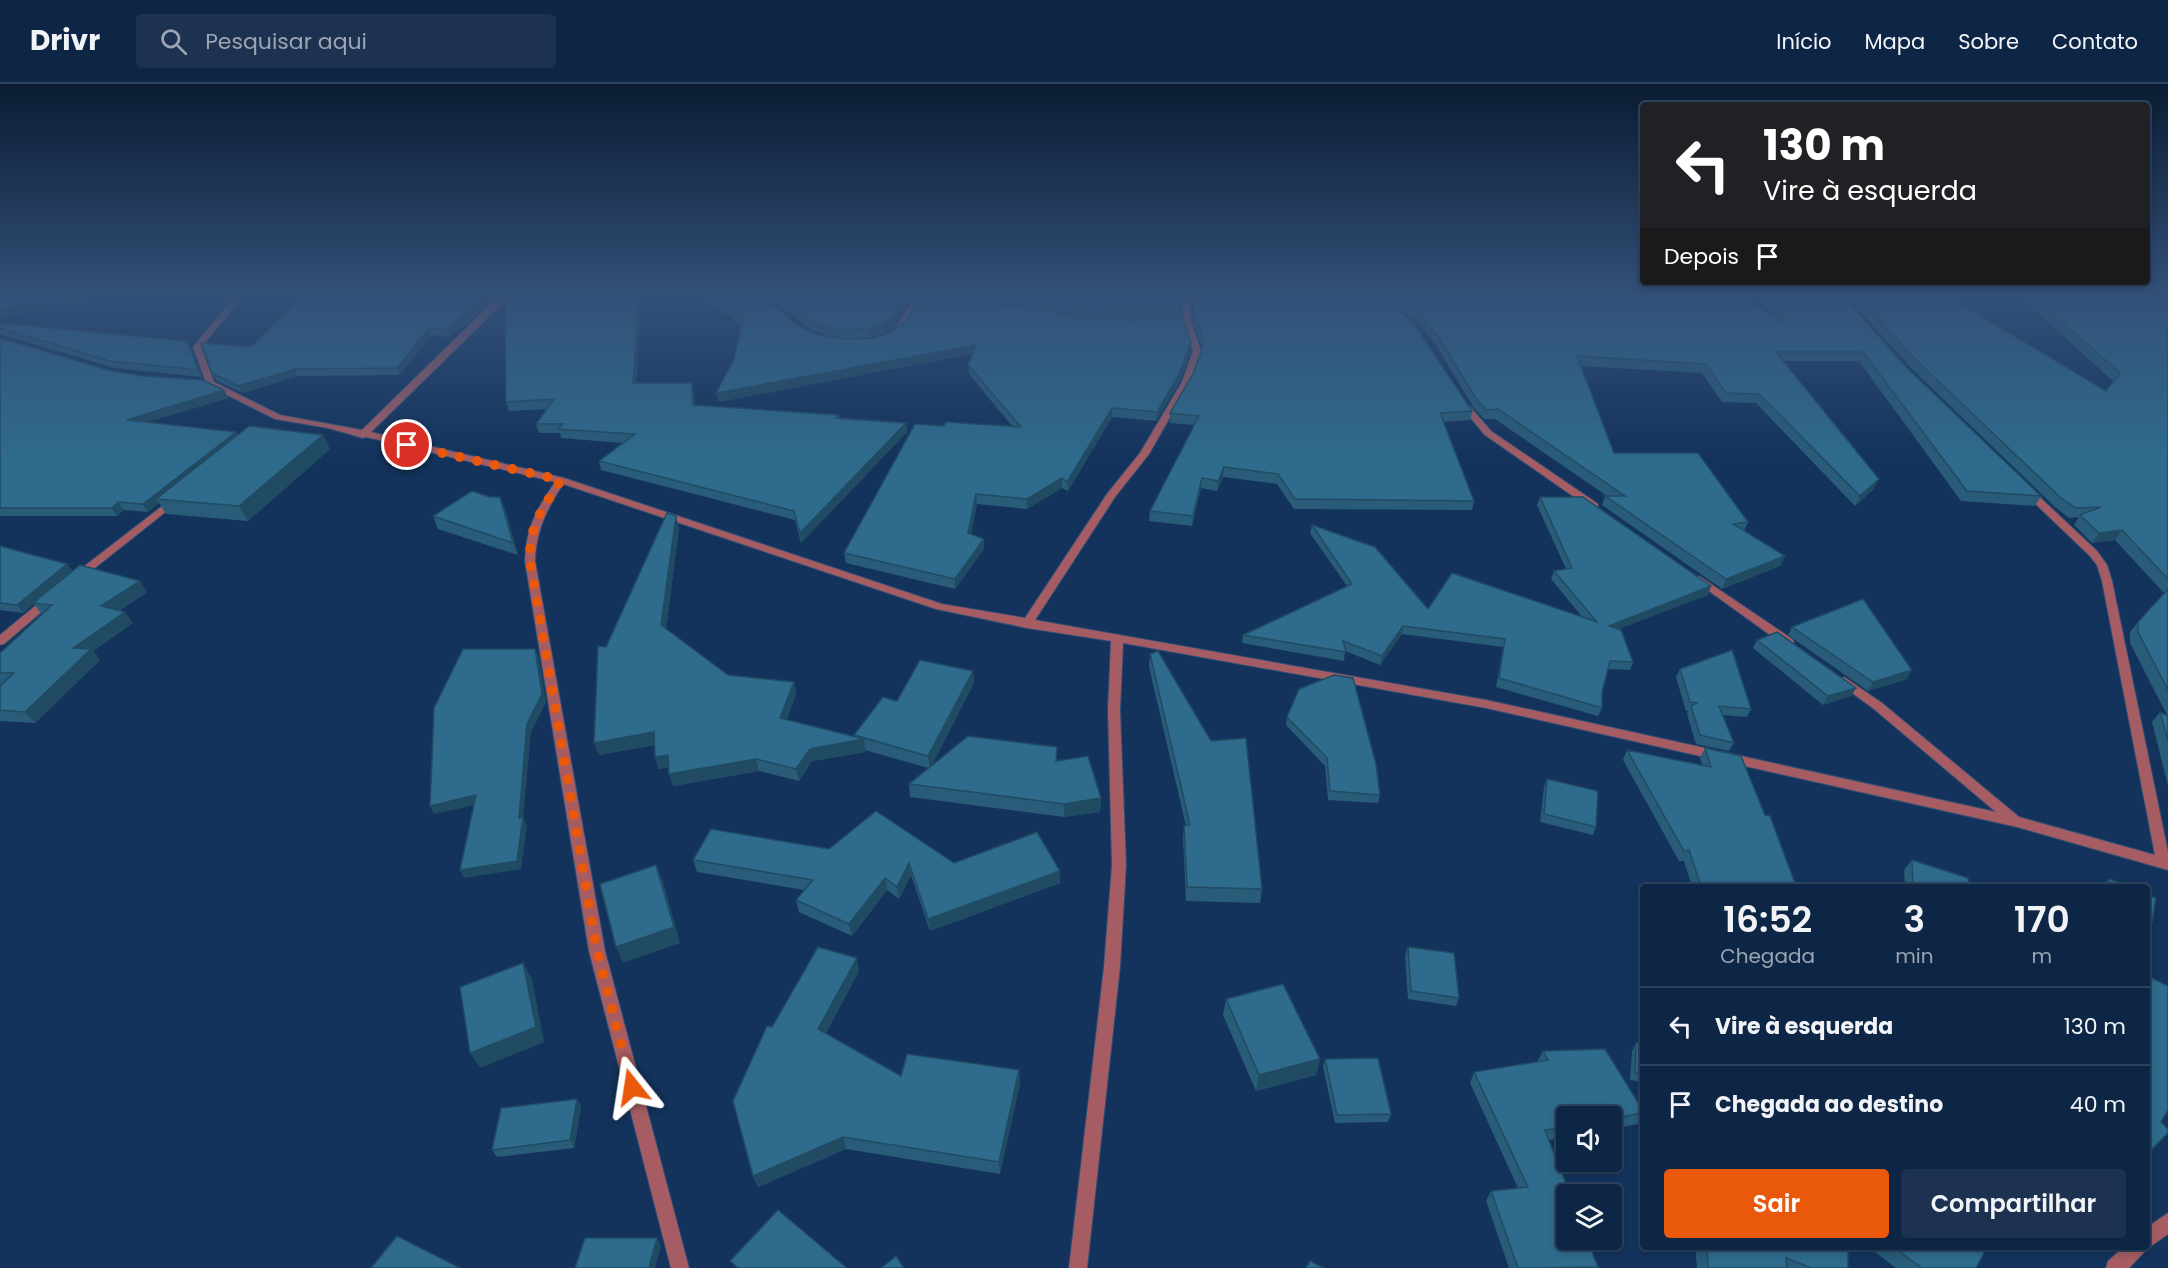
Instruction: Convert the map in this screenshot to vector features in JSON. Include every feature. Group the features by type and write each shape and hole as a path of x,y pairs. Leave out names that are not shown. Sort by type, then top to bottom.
{"street":[{"path":"198,349 205,383 273,421 328,425 561,480 940,607 1486,704 2017,822 2165,863 2102,565 2022,486"},
{"path":"363,435 451,349"},
{"path":"1027,624 1112,496 1144,454 1186,382 1196,349"},
{"path":"1458,396 1470,414 1488,433 1607,515"},
{"path":"561,480 536,520 529,539 530,561 597,951 680,1268"},
{"path":"0,642 187,489"},
{"path":"1684,569 1801,651"},
{"path":"1078,1268 1113,956 1119,865 1114,710 1117,640"},
{"path":"1830,672 1878,706 2017,822"},
{"path":"2150,1237 2168,1222"},
{"path":"2115,1268 2135,1250"}],"building":[{"path":"0,349 38,349 108,370 143,376 203,380 224,390 127,420 236,432 143,504 118,502 112,508 0,508"},
{"path":"71,349 190,349 198,370 110,361"},
{"path":"203,349 412,349 397,368 295,369 238,386 212,373"},
{"path":"505,349 635,349 633,383 692,383 693,405 839,415 836,418 906,423 800,533 794,511 599,461 635,434 558,429 563,424 536,424 554,399 506,402"},
{"path":"736,349 953,349 716,393 734,359"},
{"path":"974,349 1188,349 1180,372 1157,412 1112,408 1067,482 1062,478 1027,499 976,494 968,533 984,539 955,579 844,553 915,424 944,426 946,422 1021,427 968,365"},
{"path":"1202,349 1431,349 1472,411 1440,413 1474,501 1295,499 1278,474 1224,467 1218,481 1202,478 1193,516 1150,511 1199,416 1170,413 1193,374"},
{"path":"1446,349 1890,349 2041,496 1967,491 1863,352 1776,352 1879,479 1860,496 1759,394 1726,393 1706,364 1577,356 1614,453 1698,453 1748,522 1733,524 1785,556 1726,579 1605,496 1625,496 1498,409 1486,410 1475,397"},
{"path":"1906,349 2036,349 2106,391 2120,373 2093,349 2168,349 2168,579 2122,530 2099,533 2080,515 2101,507 2076,508 2061,498"},
{"path":"249,426 323,435 239,506 156,499"},
{"path":"472,491 490,497 500,497 513,543 433,516"},
{"path":"1540,497 1583,497 1711,586 1609,626 1621,630 1633,662 1610,661 1602,692 1602,708 1499,678 1505,639 1403,626 1382,656 1343,641 1346,652 1243,635 1352,584 1312,525 1375,547 1428,609 1452,573 1597,622 1554,571 1572,568"},
{"path":"667,513 676,516 661,625 728,675 794,682 780,718 864,739 810,749 796,769 756,759 669,774 668,755 655,757 654,732 594,743 598,646 606,647"},
{"path":"0,546 67,564 17,605 0,603"},
{"path":"80,565 140,581 101,606 125,612 73,648 91,649 25,712 0,710 0,686 14,673 0,673 0,653 52,605 33,603"},
{"path":"2168,589 2168,690 2138,632 2138,622"},
{"path":"1863,599 1912,670 1873,682 1792,627"},
{"path":"1777,632 1856,688 1828,696 1757,640"},
{"path":"463,649 535,649 542,694 527,724 519,818 523,817 517,861 460,870 476,795 430,806 434,708"},
{"path":"1732,650 1751,709 1719,706 1734,743 1700,735 1691,706 1697,703 1690,702 1680,669"},
{"path":"1158,651 1211,741 1246,738 1262,889 1187,887 1184,826 1190,825 1150,654"},
{"path":"920,660 973,671 928,756 854,735 883,697 897,701"},
{"path":"1334,675 1353,678 1376,764 1380,795 1330,791 1327,758 1287,717 1299,689"},
{"path":"2160,712 2168,716 2168,741"},
{"path":"968,736 1057,747 1056,761 1088,756 1101,798 1064,804 909,784"},
{"path":"1705,748 1741,756 1765,815 1770,816 1795,884 1700,884 1689,850 1684,851 1627,750 1711,767"},
{"path":"1547,779 1598,791 1596,827 1544,814"},
{"path":"876,811 954,863 1037,832 1060,871 928,919 909,863 897,887 885,878 849,924 796,900 813,880 693,860 711,829 829,849"},
{"path":"1912,860 1968,878 1969,884 1913,884"},
{"path":"656,865 674,927 616,947 600,884"},
{"path":"2109,879 2123,884 2108,884"},
{"path":"2150,896 2156,898 2150,934"},
{"path":"818,947 857,958 818,1029 901,1076 907,1054 1019,1070 999,1162 843,1137 753,1176 733,1101 767,1026 772,1027"},
{"path":"1408,947 1454,953 1459,998 1411,991"},
{"path":"523,963 536,1027 470,1053 460,987"},
{"path":"2150,977 2168,986 2168,1110 2161,1122 2168,1129 2168,1133 2150,1151"},
{"path":"1283,984 1320,1059 1259,1075 1226,999"},
{"path":"1640,1042 1640,1073 1635,1072 1636,1043"},
{"path":"1605,1049 1640,1106 1640,1113 1622,1117 1622,1106 1556,1106 1556,1128 1545,1130 1556,1158 1556,1172 1561,1172 1566,1184 1556,1184 1556,1250 1591,1250 1598,1267 1518,1268 1491,1191 1528,1187 1474,1072 1548,1060 1543,1051"},
{"path":"1378,1058 1391,1114 1337,1115 1325,1059"},
{"path":"577,1099 570,1140 492,1150 501,1108"},
{"path":"778,1210 847,1268 738,1268 730,1261"},
{"path":"397,1236 460,1268 371,1268"},
{"path":"585,1238 657,1238 649,1268 575,1268"},
{"path":"1707,1250 1848,1250 1848,1268 1811,1268 1786,1258 1787,1268 1708,1268"},
{"path":"1897,1250 1984,1250 1976,1268 1922,1268"},
{"path":"896,1256 904,1268 881,1268"},
{"path":"1310,1261 1324,1268 1306,1268"}],"route":[{"path":"407,445 561,480 536,520 529,539 530,561 597,951 632,1087"}]}
